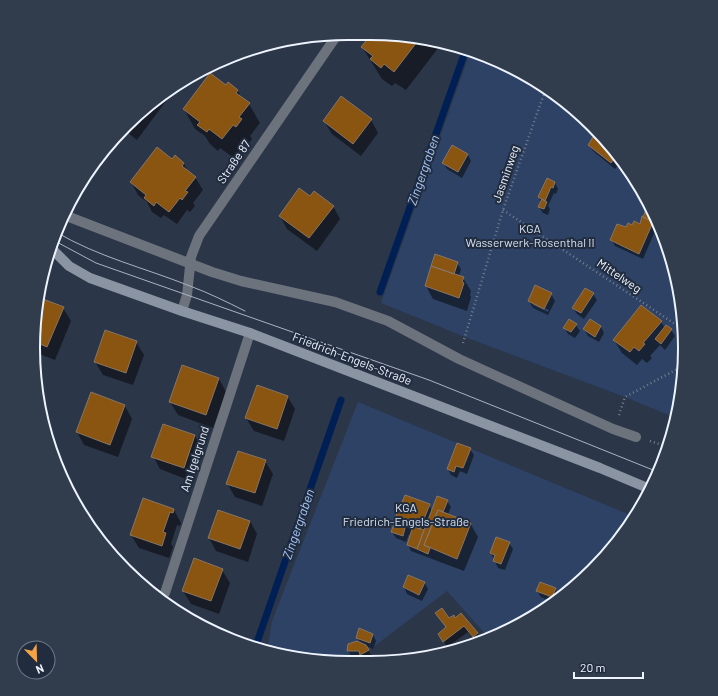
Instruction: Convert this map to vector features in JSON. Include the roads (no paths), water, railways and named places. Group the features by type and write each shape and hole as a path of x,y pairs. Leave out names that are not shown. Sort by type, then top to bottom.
{"main road":[{"name":"Friedrich-Engels-Straße","path":"55,252 69,266 90,278 182,311 250,333 600,468 645,487"}],"street":[{"name":"Straße 87","path":"182,311 187,295 193,250 199,236 333,41"},
{"path":"69,217 190,265 228,278 335,302 388,321 459,359 613,430 636,437"},
{"name":"Am Igelgrund","path":"165,593 250,333"}],"waterway":[{"name":"Zingergraben","path":"380,292 464,54"},
{"name":"Zingergraben","path":"257,642 341,400"}],"tram line":[{"path":"61,235 122,262 197,289 245,311"},
{"path":"58,243 96,263 429,380 653,470"}],"park label":[{"name":"KGA Wasserwerk-Rosenthal II","path":"530,236"},
{"name":"KGA Friedrich-Engels-Straße","path":"406,515"}]}
